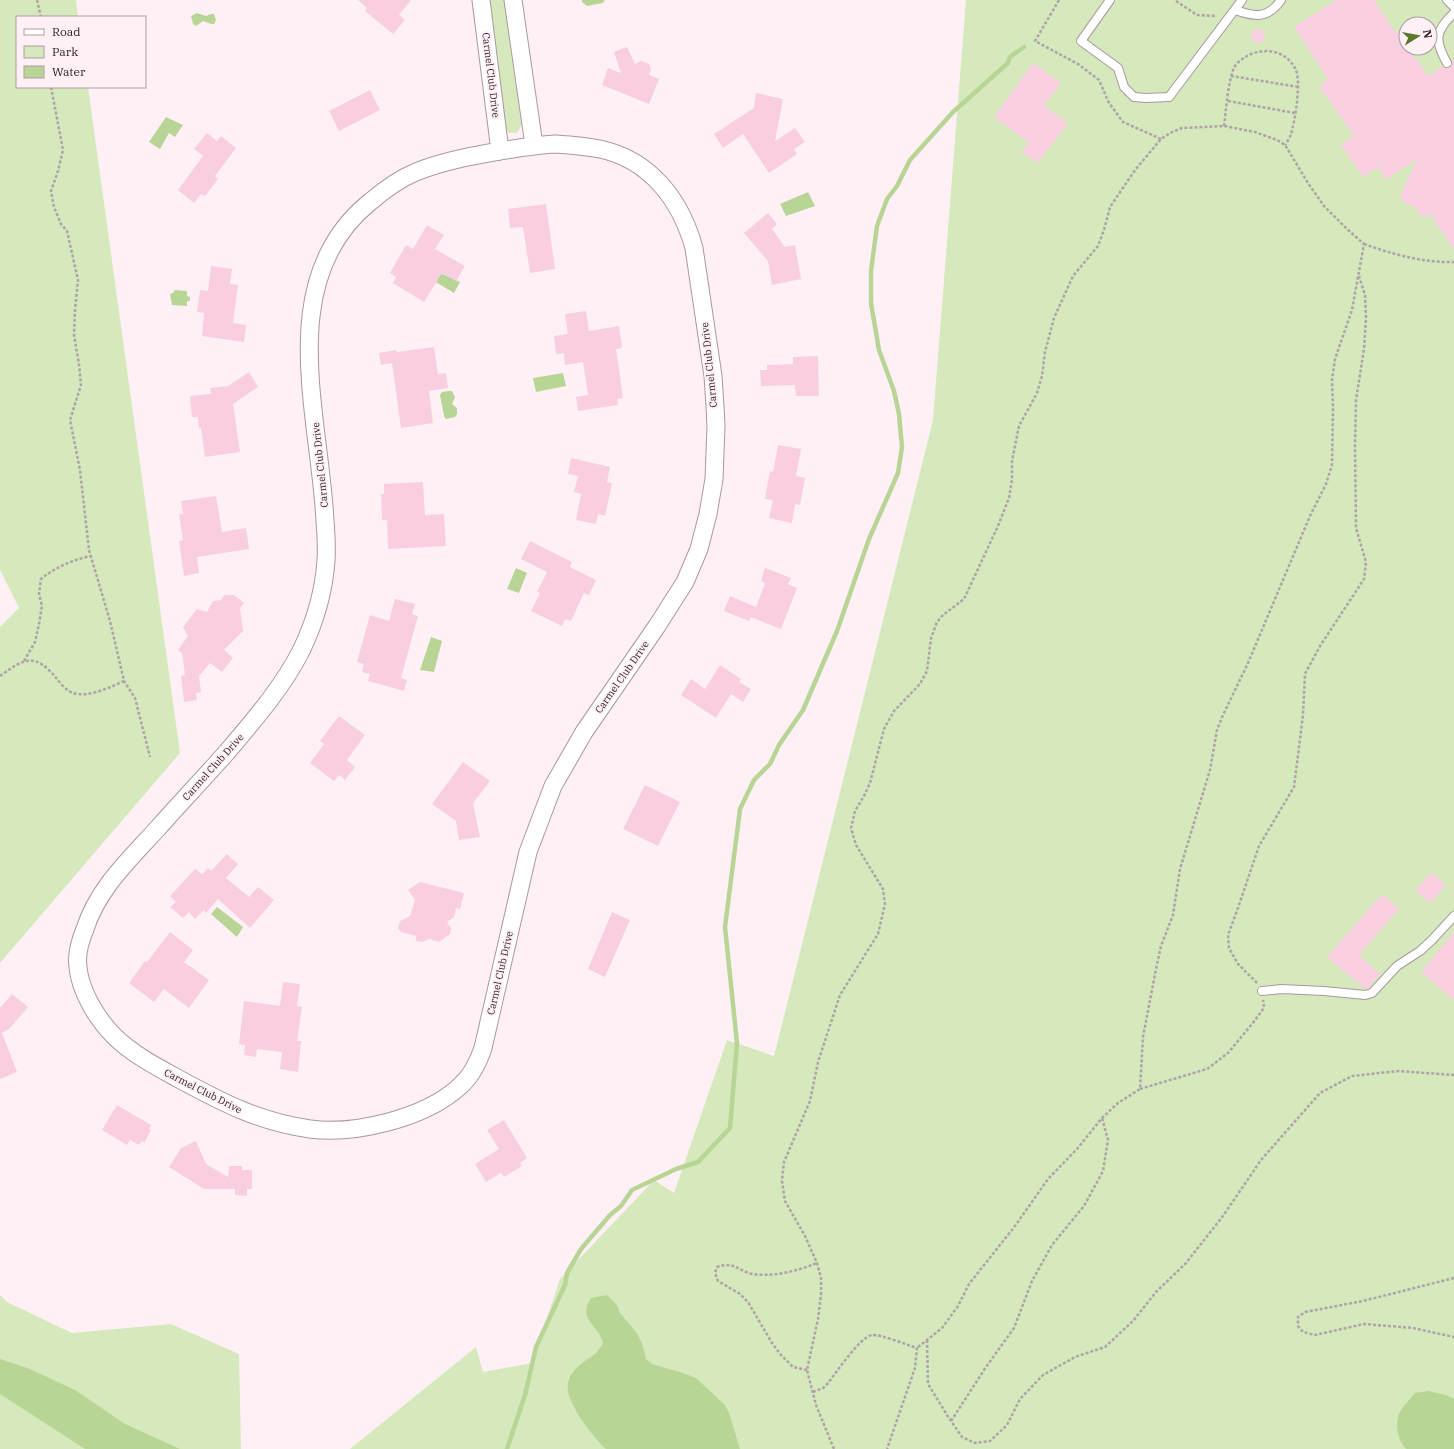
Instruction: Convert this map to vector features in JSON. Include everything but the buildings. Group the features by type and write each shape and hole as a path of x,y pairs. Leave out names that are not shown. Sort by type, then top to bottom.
{"street":[{"name":"Carmel Club Drive","path":"481,0 500,151"},
{"path":"513,0 534,145"},
{"name":"Carmel Club Drive","path":"534,145 576,145 601,149 618,155 638,165 656,178 667,190 680,211 690,234 694,248 713,376 716,426 714,479 708,514 699,549 685,582 657,626 584,732 553,786 528,852 483,1048 472,1073 460,1086 427,1108 386,1122 355,1129 326,1131 274,1122 242,1112 213,1098 139,1056 114,1036 98,1017 81,984 78,969 79,945 90,914 99,897 117,873 227,752 283,683 302,649 314,622 322,591 327,545 324,496 309,372 309,333 313,295 332,247 344,227 363,207 383,191 414,172 474,155 534,145"}],"lane":[{"path":"1110,0 1081,41 1118,68 1124,87 1134,97 1146,98 1169,97 1242,0"},
{"path":"1235,10 1247,14 1262,15 1274,10 1281,0"},
{"path":"1447,0 1454,7"},
{"path":"1447,63 1440,51 1438,38 1440,28 1454,13"},
{"path":"1262,991 1324,990 1365,995 1372,993 1397,966 1420,951 1454,916"}],"path":[{"path":"37,0 41,16"},
{"path":"1059,0 1035,41 1078,64 1099,80 1109,103 1123,122 1162,139"},
{"path":"1176,1 1197,15 1220,16"},
{"path":"1224,126 1234,67 1241,60 1258,51 1265,50 1276,52 1288,59 1296,68 1299,87 1291,135 1285,145"},
{"path":"1232,76 1299,87"},
{"path":"51,88 63,150 51,191 54,207 61,224 67,232 78,280 74,335 81,385 70,420 80,470 91,556 110,622 124,681 135,698 150,757"},
{"path":"1228,101 1295,113"},
{"path":"834,1449 816,1406 807,1370 818,1319 821,1295 821,1278 817,1263 805,1236 785,1201 782,1181 784,1162 810,1100 818,1062 840,995 878,934 885,904 883,889 856,845 851,828 855,811 870,783 884,729 894,711 920,684 927,671 931,638 937,622 964,599 998,526 1009,498 1012,480 1012,461 1019,426 1037,392 1042,376 1045,352 1054,318 1073,276 1098,246 1110,207 1135,170 1162,139 1170,133 1182,128 1224,126 1255,132 1277,140 1285,145 1324,206 1364,244 1401,255 1439,262 1454,262"},
{"path":"1140,1089 1143,1037 1156,969 1161,946 1174,915 1180,869 1210,770 1216,730 1248,663 1310,516 1326,484 1332,465 1334,407 1332,380 1335,359 1352,310 1364,244"},
{"path":"887,1449 915,1368 917,1348 942,1328 958,1306 969,1284 1015,1226 1048,1179 1077,1149 1102,1118 1118,1103 1140,1089 1207,1069 1228,1053 1264,1008 1262,991 1253,978 1238,964 1230,948 1228,935 1259,846 1294,787 1303,715 1305,674 1320,646 1364,580 1366,562 1356,528 1356,400 1364,349 1366,318 1365,295 1359,273"},
{"path":"24,661 35,642 39,624 42,606 39,594 41,579 51,571 66,564 91,556"},
{"path":"0,676 24,661 36,660 44,665 72,693 81,695 103,690 124,681"},
{"path":"927,1340 928,1384 951,1421 962,1436 975,1443 990,1441 1007,1425 1020,1399 1044,1375 1075,1357 1105,1347 1133,1321 1156,1292 1186,1263 1223,1216 1261,1160 1320,1093 1352,1076 1398,1071 1454,1075"},
{"path":"951,1421 986,1367 1014,1328 1032,1281 1049,1251 1084,1206 1103,1171 1108,1140 1102,1118"},
{"path":"807,1370 793,1368 772,1342 748,1302 740,1294 718,1281 715,1273 717,1267 726,1264 751,1274 770,1275 805,1268 817,1263"},
{"path":"1454,1278 1363,1301 1305,1312 1298,1317 1298,1326 1303,1332 1315,1335 1364,1324 1413,1328 1454,1337"},
{"path":"813,1392 823,1388 828,1383 854,1349 866,1337 872,1335 879,1336 917,1348"}],"green space":[{"path":"0,0 76,0 78,16 16,16 16,88 88,88 180,753 0,963 0,627 19,608 0,570"},
{"path":"485,0 505,0 523,123 517,133 509,133 501,123"},
{"path":"966,0 1454,0 1454,1449 350,1449 476,1347 483,1372 532,1363 560,1279 654,1180 674,1193 727,1040 774,1056 933,420"},
{"path":"0,1295 7,1302 72,1333 171,1324 239,1354 241,1449 0,1449"}],"water":[{"path":"582,0 605,0 603,3 587,6 582,2"},
{"path":"197,13 206,16 214,14 216,20 214,24 203,21 196,26 193,24 191,16"},
{"path":"166,117 183,125 175,137 169,133 160,149 149,142"},
{"path":"808,192 815,206 786,216 780,204"},
{"path":"438,272 460,282 454,293 434,281"},
{"path":"175,290 187,291 187,296 190,297 190,301 187,301 187,306 172,305 170,294"},
{"path":"563,373 566,386 536,392 533,378"},
{"path":"452,391 455,397 452,404 457,408 457,414 455,417 446,419 444,416 440,395 442,392"},
{"path":"516,568 527,573 519,593 507,589"},
{"path":"431,637 442,641 434,672 420,670"},
{"path":"217,907 243,927 237,937 211,914"},
{"path":"607,1295 617,1305 620,1313 636,1332 642,1343 646,1359 652,1364 696,1378 725,1405 729,1413 740,1449 606,1449 595,1437 574,1407 570,1399 568,1387 569,1379 572,1373 581,1364 595,1354 603,1344 601,1337 587,1317 586,1312 591,1298"},
{"path":"0,1359 30,1369 75,1390 125,1424 180,1449 85,1449 0,1394"},
{"path":"1428,1391 1446,1395 1454,1399 1454,1449 1406,1449 1400,1440 1397,1425 1401,1410 1415,1393"}],"waterway":[{"path":"507,1449 525,1395 536,1347 565,1285 567,1273 581,1249 610,1215 621,1206 632,1190 676,1169 698,1162 730,1128 737,1043 725,927 740,809 754,780 770,764 779,745 803,710 837,631 869,539 898,473 902,447 899,414 894,391 879,350 871,303 871,271 877,226 887,199 897,186 910,160 953,112 1008,63 1010,57 1024,47"}]}
